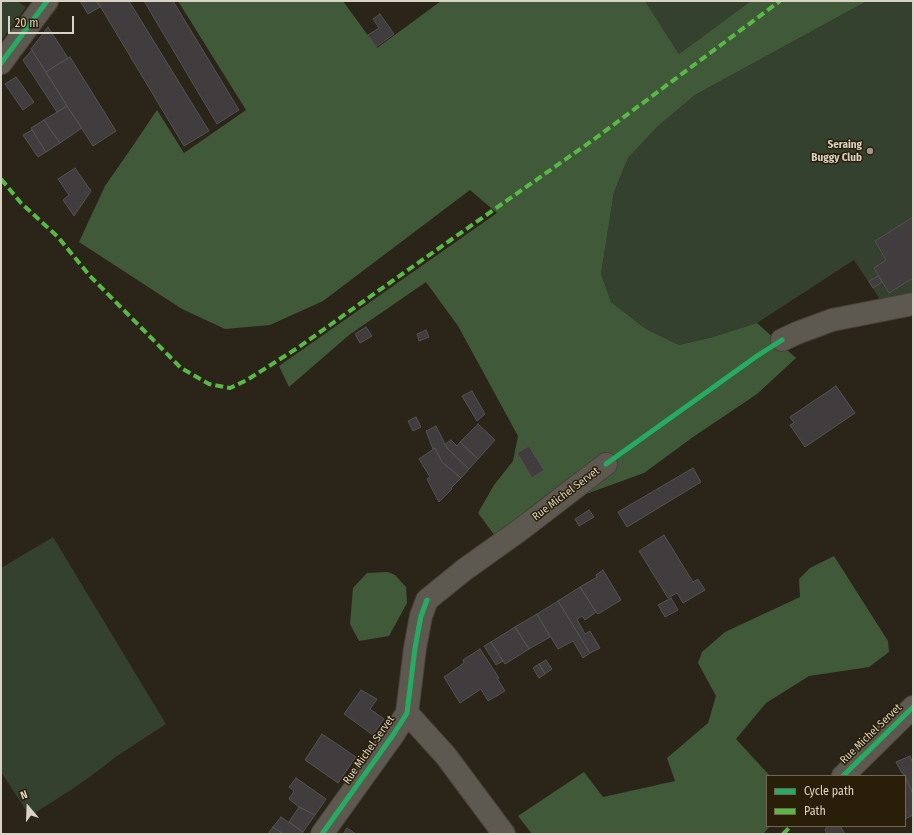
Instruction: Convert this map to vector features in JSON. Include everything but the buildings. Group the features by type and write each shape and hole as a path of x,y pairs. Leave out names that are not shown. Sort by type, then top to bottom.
{"street":[{"path":"1,63 47,1"},
{"path":"782,340 832,320 913,304"},
{"name":"Rue Michel Servet","path":"322,834 407,713 415,648 427,600 464,570 520,530 606,464"},
{"name":"Rue Michel Servet","path":"844,775 913,707"},
{"name":"Rue Michel Servet","path":"407,713 446,756 504,834"}],"green space":[{"path":"1,1 17,1 26,7 1,41"},
{"path":"178,1 343,1 377,48 441,1 645,1 679,54 751,1 867,1 695,95 657,127 628,158 614,192 601,274 611,302 646,329 679,345 713,337 757,323 796,358 757,394 693,437 644,473 586,494 546,495 495,536 478,513 494,485 513,461 518,436 458,326 426,282 349,335 289,387 279,366 497,213 470,190 323,301 270,325 225,329 182,309 79,242 105,186 157,110 184,153 246,110"},
{"path":"645,1 751,1 679,54"},
{"path":"867,1 913,1 913,295 881,301 854,260 757,323 713,337 679,345 646,329 611,302 601,274 614,192 628,158 657,127 695,95"},
{"path":"53,537 166,724 117,756 71,790 30,816 1,772 1,568"},
{"path":"834,556 888,641 889,652 869,667 809,676 766,703 736,739 769,775 766,775 766,827 769,827 763,834 532,834 518,816 584,772 603,797 675,781 667,758 708,723 716,696 698,663 702,652 725,632 800,597 799,579 810,568"},
{"path":"388,572 395,575 406,587 407,603 389,636 359,641 350,624 353,588 367,573"}],"marked path":[{"path":"1,179 21,203 58,237 90,276 181,368 209,384 230,388 247,380 299,347 593,140 780,1"},
{"path":"783,834 790,827"}],"cycle path":[{"path":"1,63 47,1"},
{"path":"606,464 757,356 782,340"},
{"path":"322,834 407,713 415,648 421,616 427,600"},
{"path":"844,775 913,707"}],"place":[{"name":"Seraing Buggy Club","path":"870,151"}]}
